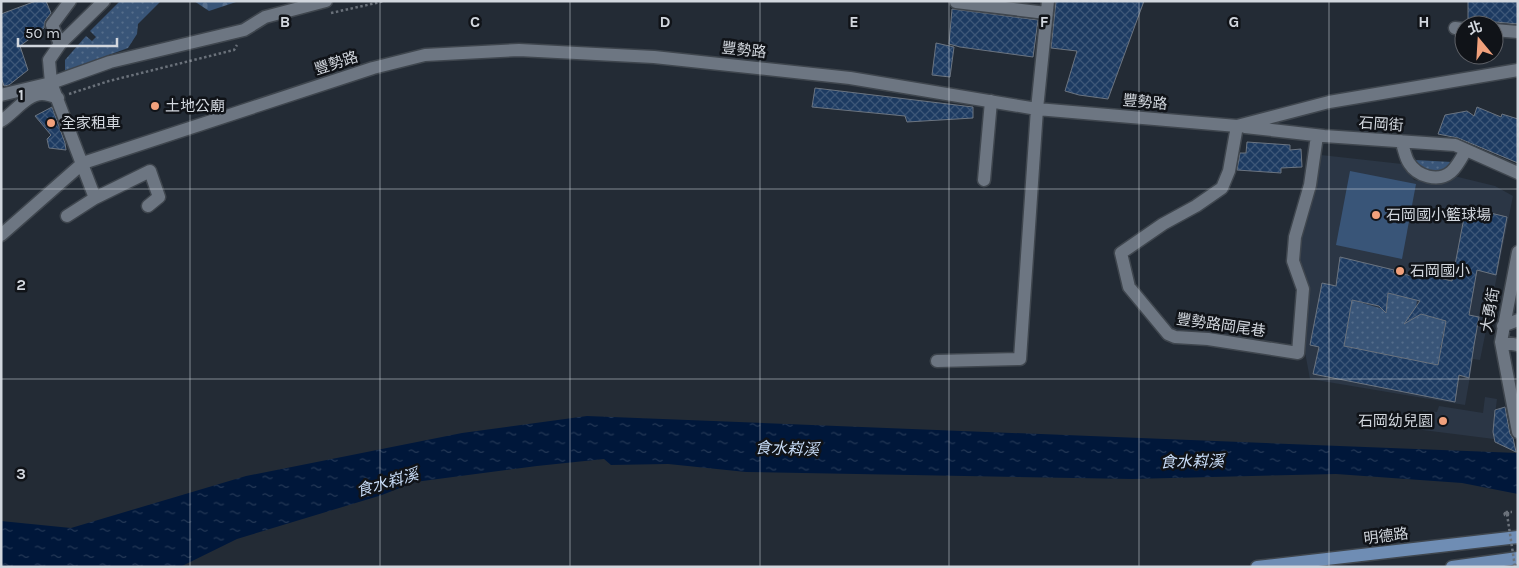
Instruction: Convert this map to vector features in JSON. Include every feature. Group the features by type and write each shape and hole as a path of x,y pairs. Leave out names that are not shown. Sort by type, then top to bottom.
{"main road":[{"name":"明德路","path":"1257,567 1518,537"},
{"path":"1452,567 1518,558"}],"street":[{"path":"60,44 52,25 70,1"},
{"path":"95,198 51,83 49,60 60,44 104,1"},
{"path":"1,95 51,83 110,62 244,30 265,17 326,1"},
{"path":"937,361 1020,359 1037,109 1047,7 956,2"},
{"path":"1504,31 1518,32"},
{"name":"豐勢路","path":"1,235 83,163 374,68 424,55 466,51 519,50 654,56 850,78 1037,109 1237,126 1330,102 1518,70"},
{"path":"1,121 36,95 44,93 58,98"},
{"path":"984,180 991,101"},
{"name":"石岡街","path":"1237,126 1317,136 1455,144 1518,173"},
{"name":"豐勢路岡尾巷","path":"1237,126 1229,171 1222,188 1196,206 1163,224 1121,253 1129,287 1168,334 1174,337 1298,352 1303,289 1293,261 1295,237 1310,185 1317,136"},
{"path":"1401,141 1409,163 1417,172 1427,177 1439,177 1450,173 1466,150"},
{"path":"67,216 95,198 150,171 159,197 148,206"},
{"name":"大勇街","path":"1518,252 1501,342 1518,432"},
{"path":"1503,326 1518,320"},
{"path":"1501,342 1518,345"}],"path":[{"path":"58,98 109,81 234,50 238,44"},
{"path":"1512,512 1504,512 1504,514 1506,516 1508,515 1508,512 1505,513 1507,514 1515,567"}],"shaded area":[{"name":"石岡國小","path":"1321,155 1402,164 1414,180 1437,184 1454,176 1495,186 1513,196 1480,360 1473,359 1465,405 1310,379 1305,352 1309,287 1298,259 1299,234"},
{"name":"石岡幼兒園","path":"1485,397 1497,399 1493,430 1494,439 1391,426 1393,413 1422,417 1423,410 1437,412 1439,406 1483,413"}],"green space":[{"path":"120,1 161,1 138,24 137,34 128,48 65,71 65,60 86,36 92,41 96,37 90,31"},
{"path":"194,1 239,1 209,11"},
{"path":"1415,160 1452,162 1447,169 1439,173 1420,169"},
{"name":"石岡國小籃球場","path":"1350,171 1416,184 1402,259 1336,245"},
{"path":"1388,293 1417,300 1416,308 1413,311 1417,316 1421,314 1446,321 1442,338 1447,339 1442,342 1440,347 1444,352 1440,352 1438,365 1344,346 1352,300 1383,309 1387,306"}],"water":[{"name":"食水嵙溪","path":"587,416 1518,453 1518,494 1462,483 1336,474 1132,479 746,472 668,464 611,465 604,459 415,482 382,495 237,539 180,567 1,567 1,521 71,528 246,476 462,433"}],"building":[{"path":"36,1 46,1 51,13 45,21 44,28 20,46 28,70 9,85 4,86 1,77 1,14"},
{"path":"1056,1 1144,1 1108,99 1065,91 1077,51 1051,48"},
{"path":"1468,1 1518,1 1518,24 1504,23 1504,15 1468,15"},
{"path":"952,9 1038,20 1033,57 949,44"},
{"path":"936,43 954,47 950,77 932,75"},
{"path":"815,88 973,107 973,118 907,122 905,116 812,107"},
{"name":"全家租車","path":"52,107 66,150 49,148 47,139 51,135 35,116"},
{"path":"1477,107 1501,117 1502,114 1518,119 1518,163 1458,138 1438,134 1445,115 1467,111 1474,116"},
{"path":"1247,142 1290,145 1290,150 1301,149 1302,167 1281,168 1281,173 1237,170 1240,153 1246,153"},
{"path":"1466,207 1507,217 1496,275 1477,270 1469,315 1479,317 1469,378 1459,375 1455,402 1313,374 1319,347 1310,345 1322,283 1336,286 1340,257 1394,270 1393,272 1422,278 1422,274 1452,281","holes":["1388,293 1420,301 1404,324 1421,314 1446,321 1438,365 1344,346 1352,300 1379,306 1386,313"]},
{"path":"1505,407 1510,434 1513,438 1516,452 1495,442 1493,432 1495,410"}],"place":[{"name":"土地公廟","path":"155,106"},
{"name":"全家租車","path":"51,123"},
{"name":"石岡國小籃球場","path":"1376,215"},
{"name":"石岡國小","path":"1400,271"},
{"name":"石岡幼兒園","path":"1443,421"}]}
